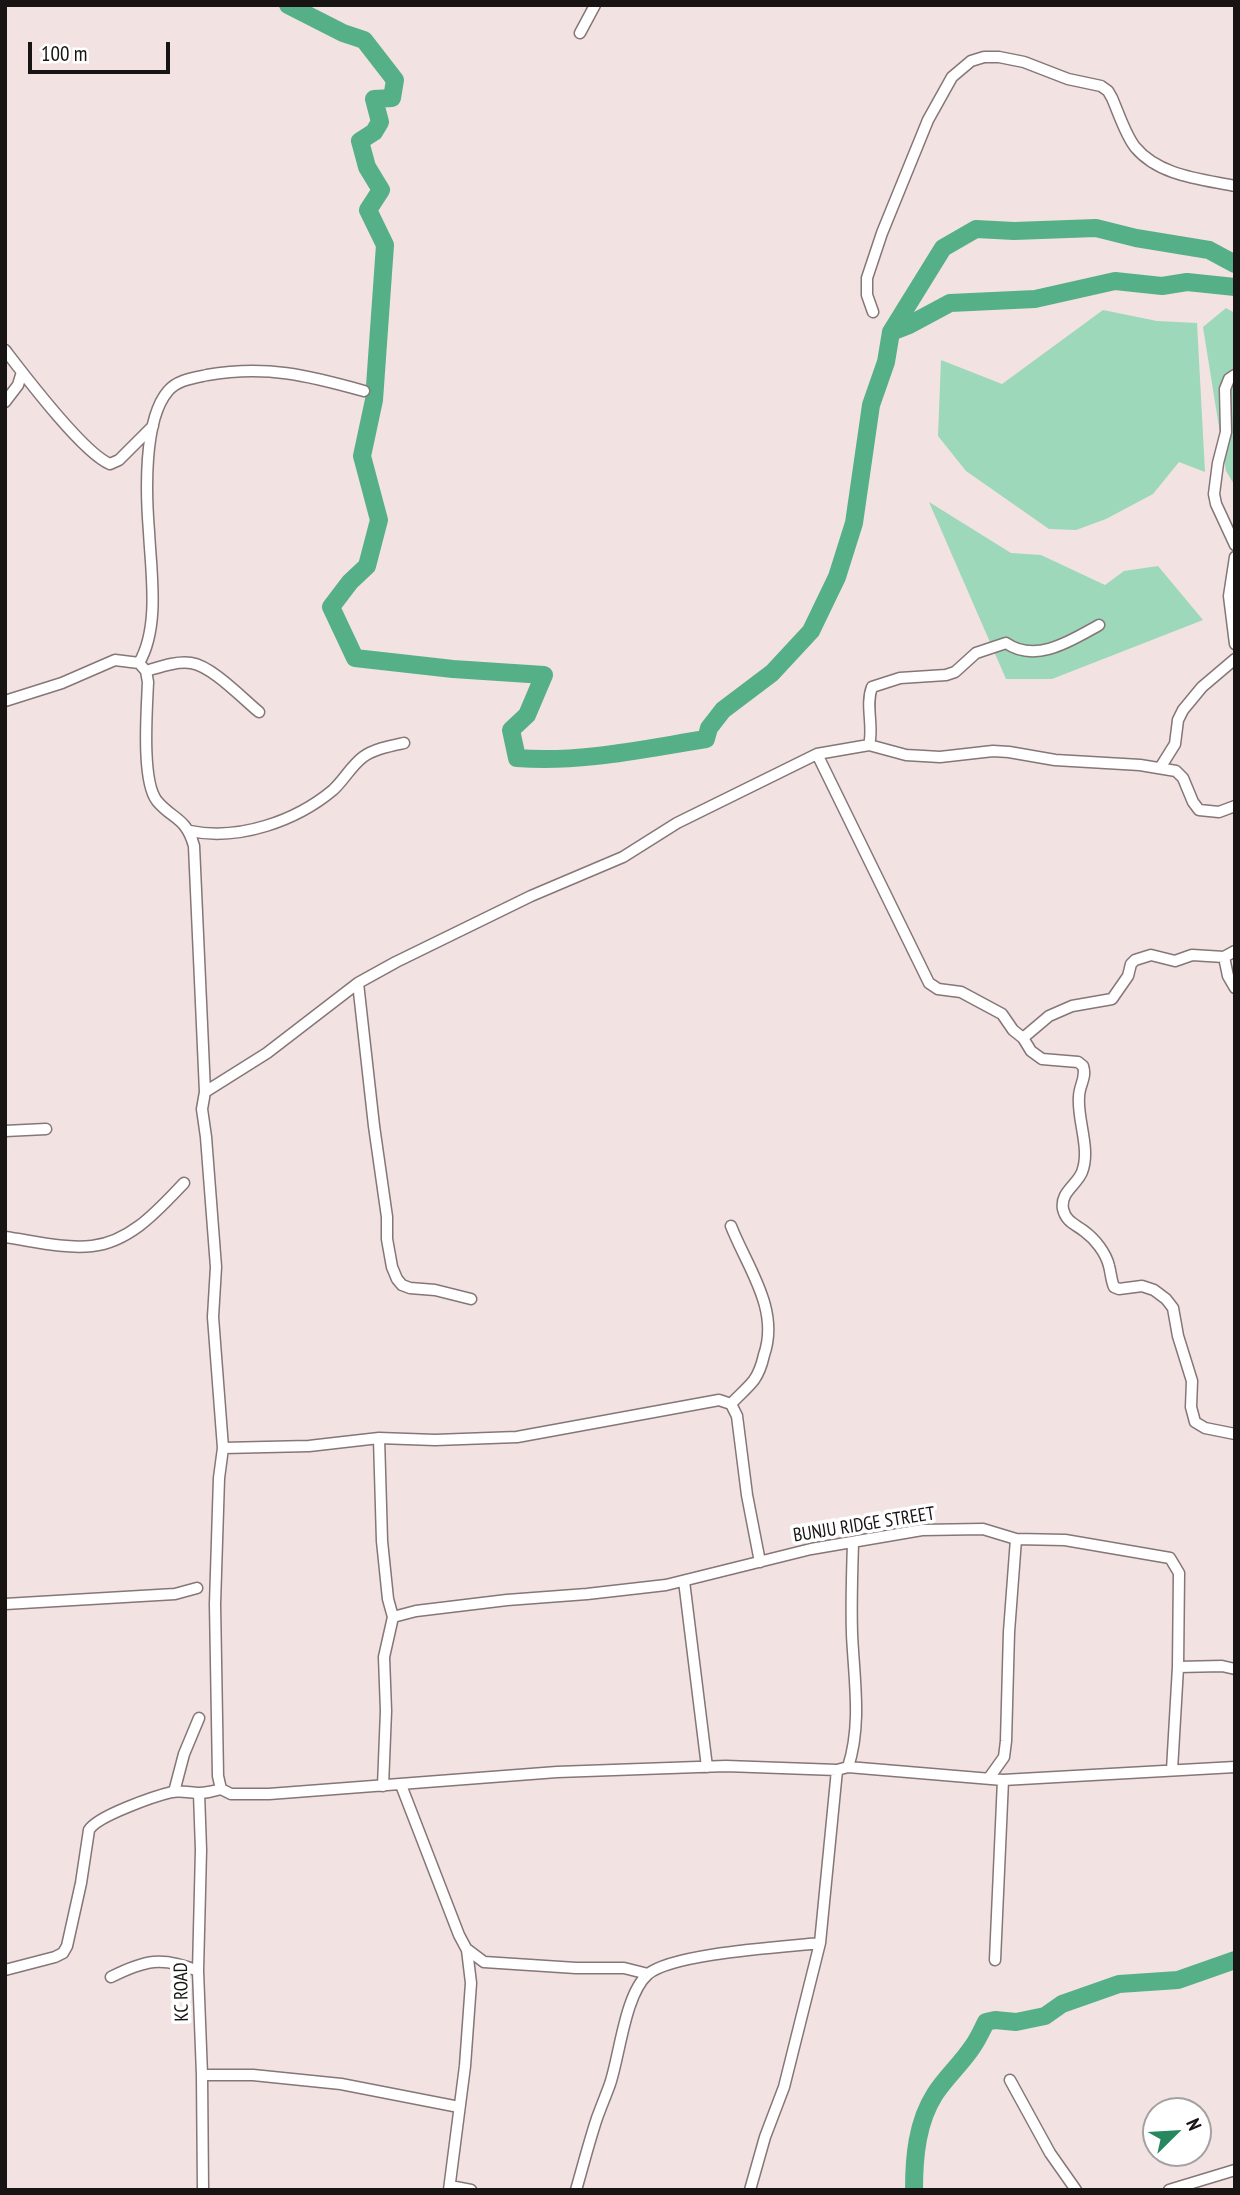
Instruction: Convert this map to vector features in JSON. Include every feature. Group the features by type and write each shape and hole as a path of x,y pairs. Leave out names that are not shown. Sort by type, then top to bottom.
{"street":[{"path":"580,33 595,5"},
{"path":"873,312 867,295 867,278 882,233 928,120 952,77 971,61 992,57 1024,62 1068,79 1101,86 1112,98 1135,147 1153,162 1177,174 1235,186"},
{"path":"5,350 87,447 103,461 110,464 119,460 153,426"},
{"path":"221,1789 218,1776 215,1604 219,1478 223,1448 214,1317 216,1266 202,1109 205,1092 197,883 190,831 157,802 151,790 143,667 150,637 152,562 147,472 158,408 168,391 179,382 235,371 274,371 308,375 364,391"},
{"path":"5,402 18,385 22,372"},
{"path":"1235,374 1229,379 1225,389 1226,432 1214,494 1235,545"},
{"path":"1235,557 1229,596 1235,644"},
{"path":"869,745 869,695 872,687 900,678 946,675 955,672 976,653 1006,643 1022,652 1051,648 1099,625"},
{"path":"1160,768 1175,744 1178,720 1183,710 1202,687 1235,659"},
{"path":"5,701 62,683 114,660 143,667 190,663 216,676 259,712"},
{"path":"190,831 206,834 241,832 293,815 334,789 364,757 379,749 404,743"},
{"path":"205,1092 267,1053 358,983 396,962 519,902 623,857 677,823 817,754 869,745 906,755 940,757 992,751 1055,760 1140,765 1175,771 1182,778 1199,810 1219,812 1235,806"},
{"path":"817,754 929,983 938,989 961,992 1002,1014 1031,1051 1042,1059 1078,1062 1083,1066 1085,1076 1079,1095 1085,1157 1082,1172 1068,1189 1062,1204 1064,1213 1069,1221 1084,1230 1102,1251 1114,1287 1119,1289 1142,1286 1154,1290 1173,1308 1180,1344 1192,1381 1191,1407 1195,1422 1205,1428 1235,1434"},
{"path":"1023,1038 1049,1016 1072,1006 1112,999 1135,960 1151,955 1175,961 1192,955 1224,957 1235,951"},
{"path":"1224,957 1228,976 1235,988"},
{"path":"358,983 392,1267 402,1285 471,1299"},
{"path":"5,1131 46,1129"},
{"path":"5,1237 86,1246 115,1240 139,1227 184,1183"},
{"path":"731,1226 768,1313 766,1350 760,1367 755,1379 731,1404"},
{"path":"223,1448 309,1446 379,1438 435,1440 517,1437 719,1400 731,1404 737,1416 747,1495 760,1562"},
{"path":"379,1438 382,1541 388,1599 393,1617 384,1657 386,1711 383,1786"},
{"name":"BUNJU RIDGE STREET","path":"393,1617 416,1611 627,1590 684,1581 820,1548 922,1530 982,1529 1016,1539 1065,1540 1170,1558 1179,1573 1178,1667 1172,1770"},
{"path":"989,1778 1004,1757 1006,1741 1009,1632 1016,1539"},
{"path":"750,2190 765,2137 784,2087 820,1943 843,1769 856,1735 852,1632 853,1543"},
{"path":"684,1581 707,1767"},
{"path":"5,1604 175,1594 197,1588"},
{"path":"1178,1667 1222,1666 1235,1669"},
{"path":"174,1792 184,1754 199,1718"},
{"path":"5,1970 55,1957 67,1946 92,1825 127,1808 174,1792 199,1793 221,1789 231,1794 269,1794 557,1772 707,1767 843,1769 1003,1780 1235,1768"},
{"path":"995,1959 1003,1780"},
{"path":"401,1785 459,1935 474,1957 484,1962 624,1968 648,1974"},
{"name":"KC ROAD","path":"199,1793 201,1850 198,1971 203,2190"},
{"path":"576,2190 597,2118 611,2082 629,2010 638,1986 648,1974 662,1966 693,1959 820,1943"},
{"path":"467,1950 471,1983 450,2188 471,2190"},
{"path":"111,1977 136,1965 153,1962 170,1961 198,1971"},
{"path":"202,2075 253,2075 341,2084 459,2107"},
{"path":"1010,2080 1042,2141 1076,2190"},
{"path":"1168,2190 1235,2170"}],"green space":[{"path":"1226,308 1235,313 1235,486 1226,471 1203,327"},
{"path":"1103,310 1157,321 1197,323 1205,472 1179,462 1153,494 1106,519 1076,530 1049,529 966,471 938,436 941,360 1002,384"},
{"path":"929,502 1011,553 1041,555 1105,585 1124,571 1158,566 1203,620 1052,679 1006,679"}],"waterway":[{"path":"288,5 343,33 364,40 395,80 392,98 374,99 380,122 374,132 360,141 367,167 381,190 368,210 385,245 374,400 362,456 379,520 367,566 350,582 331,607 355,658 453,669 544,675 527,715 511,730 517,758 588,757 706,739 709,728 723,710 772,673 811,631 837,577 854,523 871,405 886,362 891,332 943,248 976,229 1014,231 1096,228 1136,238 1209,250 1235,264"},
{"path":"891,332 950,303 1035,299 1115,281 1162,286 1187,282 1235,287"},
{"path":"914,2190 918,2140 924,2116 939,2088 973,2046 986,2022 1016,2022 1045,2016 1062,2004 1119,1984 1178,1980 1235,1960"}]}
